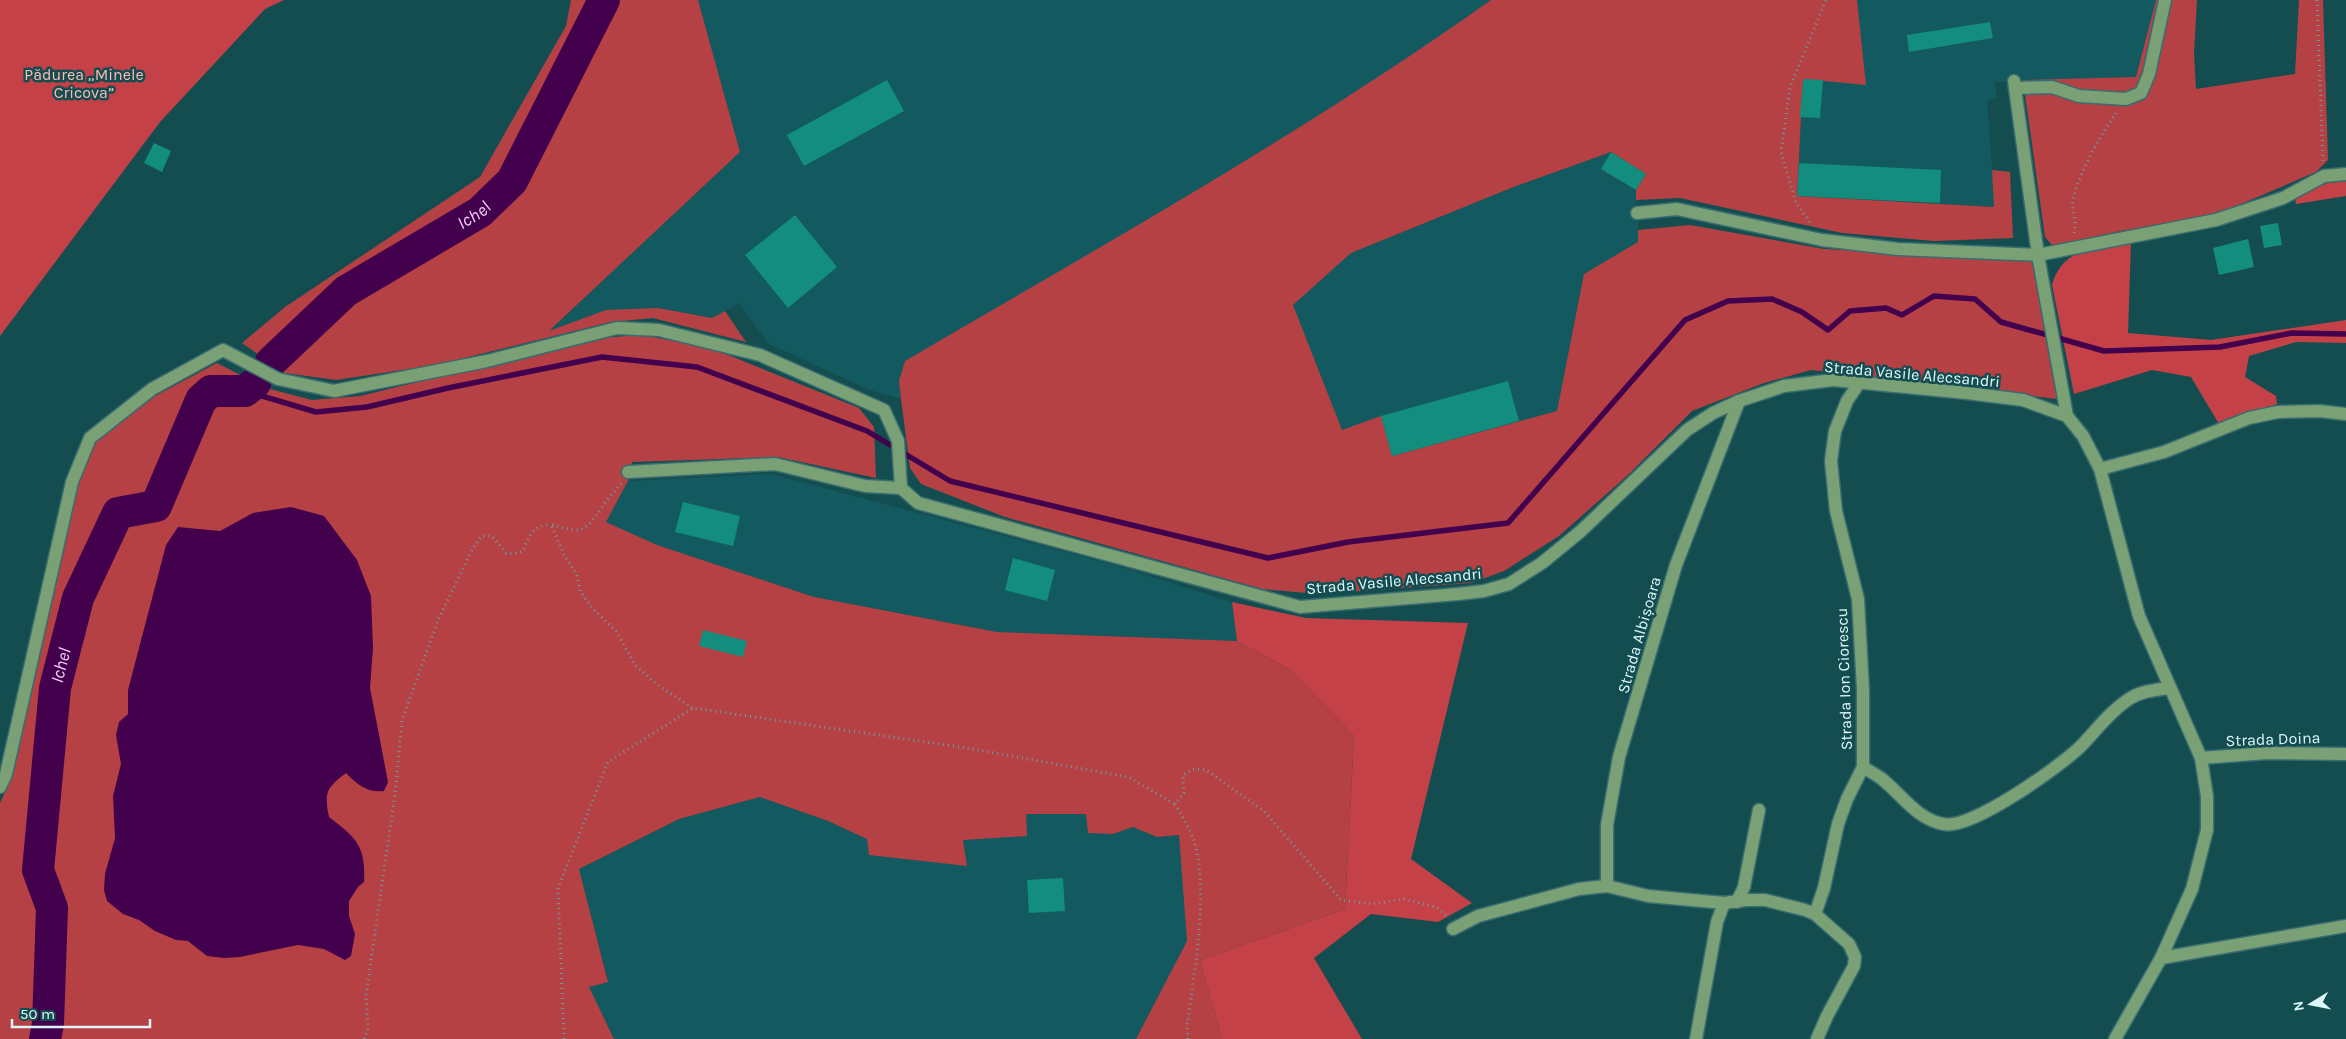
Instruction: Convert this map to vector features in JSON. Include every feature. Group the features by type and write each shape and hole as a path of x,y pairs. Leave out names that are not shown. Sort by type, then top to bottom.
{"street":[{"path":"2115,1039 2161,958 2192,889 2207,830 2207,796 2200,758 2136,608 2100,469 2084,436 2068,416 2038,255 2014,84 2052,86 2079,96 2126,99 2141,93 2149,74 2165,0"},
{"path":"1637,213 1677,209 1822,240 1898,249 2038,255 2216,220 2283,198 2324,176 2346,174"},
{"path":"0,787 6,774 72,482 90,438 152,389 223,350 278,379 334,391 487,361 617,328 659,330 760,355 884,410 898,441 901,488 865,486 775,464 628,472"},
{"name":"Strada Vasile Alecsandri","path":"901,488 918,503 1300,607 1458,594 1509,584 1542,563 1581,531 1687,430 1713,413 1739,401 1784,386 1833,380 1967,392 2023,400 2068,416"},
{"name":"Strada Ion Ciorescu","path":"1815,914 1824,888 1841,816 1854,781 1863,767 1863,690 1858,599 1836,511 1831,461 1835,431 1847,401 1858,383"},
{"name":"Strada Albișoara","path":"1607,886 1607,825 1619,757 1676,565 1739,401"},
{"path":"2100,469 2164,452 2250,418 2278,412 2319,411 2346,414"},
{"path":"1863,767 1882,779 1913,808 1930,819 1950,825 1968,822 2003,802 2079,749 2116,708 2130,698 2139,694 2169,688"},
{"name":"Strada Doina","path":"2200,758 2267,752 2346,754"},
{"path":"1696,1039 1717,922 1744,887 1759,810"},
{"path":"1457,927 1478,916 1579,889 1607,886 1648,896 1731,902 1765,900 1815,914 1843,937 1855,957 1854,966 1817,1039"},
{"path":"2161,958 2346,926"}],"path":[{"path":"1822,240 1796,203 1781,152 1790,87 1826,0"},
{"path":"2317,0 2324,176"},
{"path":"2070,248 2077,225 2073,201 2096,143 2126,99"},
{"path":"364,1039 368,1028 366,995 395,794 402,720 439,618 473,548 482,536 492,536 506,554 514,554 522,550 529,534 539,526 551,524 572,531 585,529 593,521 628,472"},
{"path":"551,524 564,555 577,575 580,591 592,608 616,631 635,665 659,686 693,708 967,748 1128,777 1175,804 1193,838 1200,874 1198,940 1187,1026 1188,1039"},
{"path":"564,1039 558,888 608,762 693,708"},
{"path":"1175,804 1184,793 1183,775 1192,769 1206,770 1264,811 1341,900 1371,904 1404,899 1436,907 1457,927"}],"shaded area":[{"path":"571,0 698,0 740,152 549,331 606,310 658,308 712,318 725,311 746,342 653,318 611,322 436,365 336,380 285,373 242,343 285,307 480,177 566,26"},
{"path":"698,0 1491,0 1425,47 1288,136 899,381 901,399 870,390 769,344 739,303 713,318 658,308 548,332 740,152"},
{"path":"1491,0 1857,0 1866,85 1803,79 1797,196 1994,207 1992,170 2010,172 2013,238 1934,241 1842,233 1680,198 1636,200 1636,190 1646,174 1611,152 1516,186 1351,253 1293,305 1342,430 1381,416 1392,456 1557,411 1584,274 1638,242 1638,230 1690,225 1824,249 2032,259 2057,399 1811,370 1764,383 1692,411 1628,475 1559,536 1504,571 1471,583 1318,594 1262,589 1005,517 921,484 910,468 901,399 899,381 905,361 1276,142 1420,49"},
{"path":"1857,0 2156,0 2137,77 1995,82 1997,98 1987,100 1995,207 1797,196 1803,79 1866,84"},
{"path":"2156,0 2197,0 2194,53 2196,89 2295,74 2299,0 2323,0 2328,160 2316,172 2218,214 2121,231 2053,246 2045,237 2023,80 2136,77"},
{"path":"1611,152 1646,174 1636,190 1639,242 1584,274 1557,411 1392,456 1342,430 1292,305 1351,253 1516,186"},
{"path":"642,335 711,348 859,408 874,427 876,478 778,457 632,462 628,481 606,522 657,545 814,597 997,632 1237,641 1289,669 1354,736 1345,909 1200,960 1222,1039 1136,1039 1187,941 1179,835 1157,837 1133,827 1113,834 1088,833 1086,814 1026,814 1027,836 963,840 967,866 869,855 867,839 828,821 760,797 679,819 579,869 608,982 589,987 614,1039 0,1039 0,803 12,777 77,484 95,441 155,396 217,363 266,388 312,400 360,396 599,338"},
{"path":"771,474 1114,565 1232,602 1237,641 997,632 814,597 657,545 606,522 628,481"},
{"path":"291,507 324,516 357,560 371,596 373,648 370,688 388,782 384,791 373,791 359,784 346,773 334,783 327,796 329,817 352,837 361,851 363,859 364,882 358,887 349,901 349,916 355,934 351,956 345,960 324,949 298,945 240,957 207,956 188,941 176,940 155,931 139,920 123,914 107,901 104,890 105,874 115,838 113,796 121,764 116,735 119,722 128,714 128,690 166,545 178,527 220,531 253,513"},
{"path":"760,797 828,821 868,839 967,865 963,840 1026,836 1026,814 1086,814 1088,833 1113,834 1133,827 1157,837 1180,835 1187,941 1136,1039 614,1039 589,987 608,981 579,869 679,819"}],"green space":[{"name":"Pădurea „Minele Cricova”","path":"0,0 284,0 265,9 160,122 0,336"},
{"path":"2346,181 2346,196 2296,204 2295,198 2327,183"},
{"path":"2131,241 2128,333 2211,340 2346,320 2346,343 2296,342 2249,356 2245,377 2276,396 2277,404 2219,424 2191,377 2152,370 2074,394 2052,285 2057,272 2073,256 2094,248"},
{"path":"1232,602 1306,618 1468,623 1411,859 1472,903 1438,922 1371,914 1314,958 1362,1039 1222,1039 1200,960 1345,909 1354,736 1289,669 1237,641"}],"building":[{"path":"1990,22 1993,38 1909,52 1907,35"},
{"path":"1803,79 1823,80 1820,118 1800,117"},
{"path":"887,80 904,111 804,166 787,135"},
{"path":"154,143 171,151 162,172 144,163"},
{"path":"1611,152 1646,174 1636,190 1601,169"},
{"path":"1799,163 1941,170 1940,203 1797,196"},
{"path":"795,215 837,267 788,308 745,255"},
{"path":"2278,223 2282,245 2264,248 2260,226"},
{"path":"2248,239 2254,267 2219,275 2213,248"},
{"path":"1508,381 1519,421 1392,456 1381,416"},
{"path":"683,502 740,516 733,546 675,532"},
{"path":"1013,558 1055,570 1047,601 1005,590"},
{"path":"703,630 747,641 743,657 699,646"},
{"path":"1063,878 1065,911 1029,913 1027,880"}],"waterway":[{"name":"Ichel","path":"271,362 346,291 480,212 512,181 604,0"},
{"path":"245,391 316,412 367,407 448,388 602,357 697,367 867,431 950,481 1268,558 1348,542 1508,523 1685,320 1728,301 1772,299 1802,312 1828,330 1850,311 1886,308 1902,315 1934,296 1975,299 2001,322 2104,351 2220,347 2292,333 2346,334"},
{"name":"Ichel","path":"45,1039 48,1024 52,908 38,870 55,688 78,598 118,513 156,506 201,400 211,391 245,391 255,383"}]}
